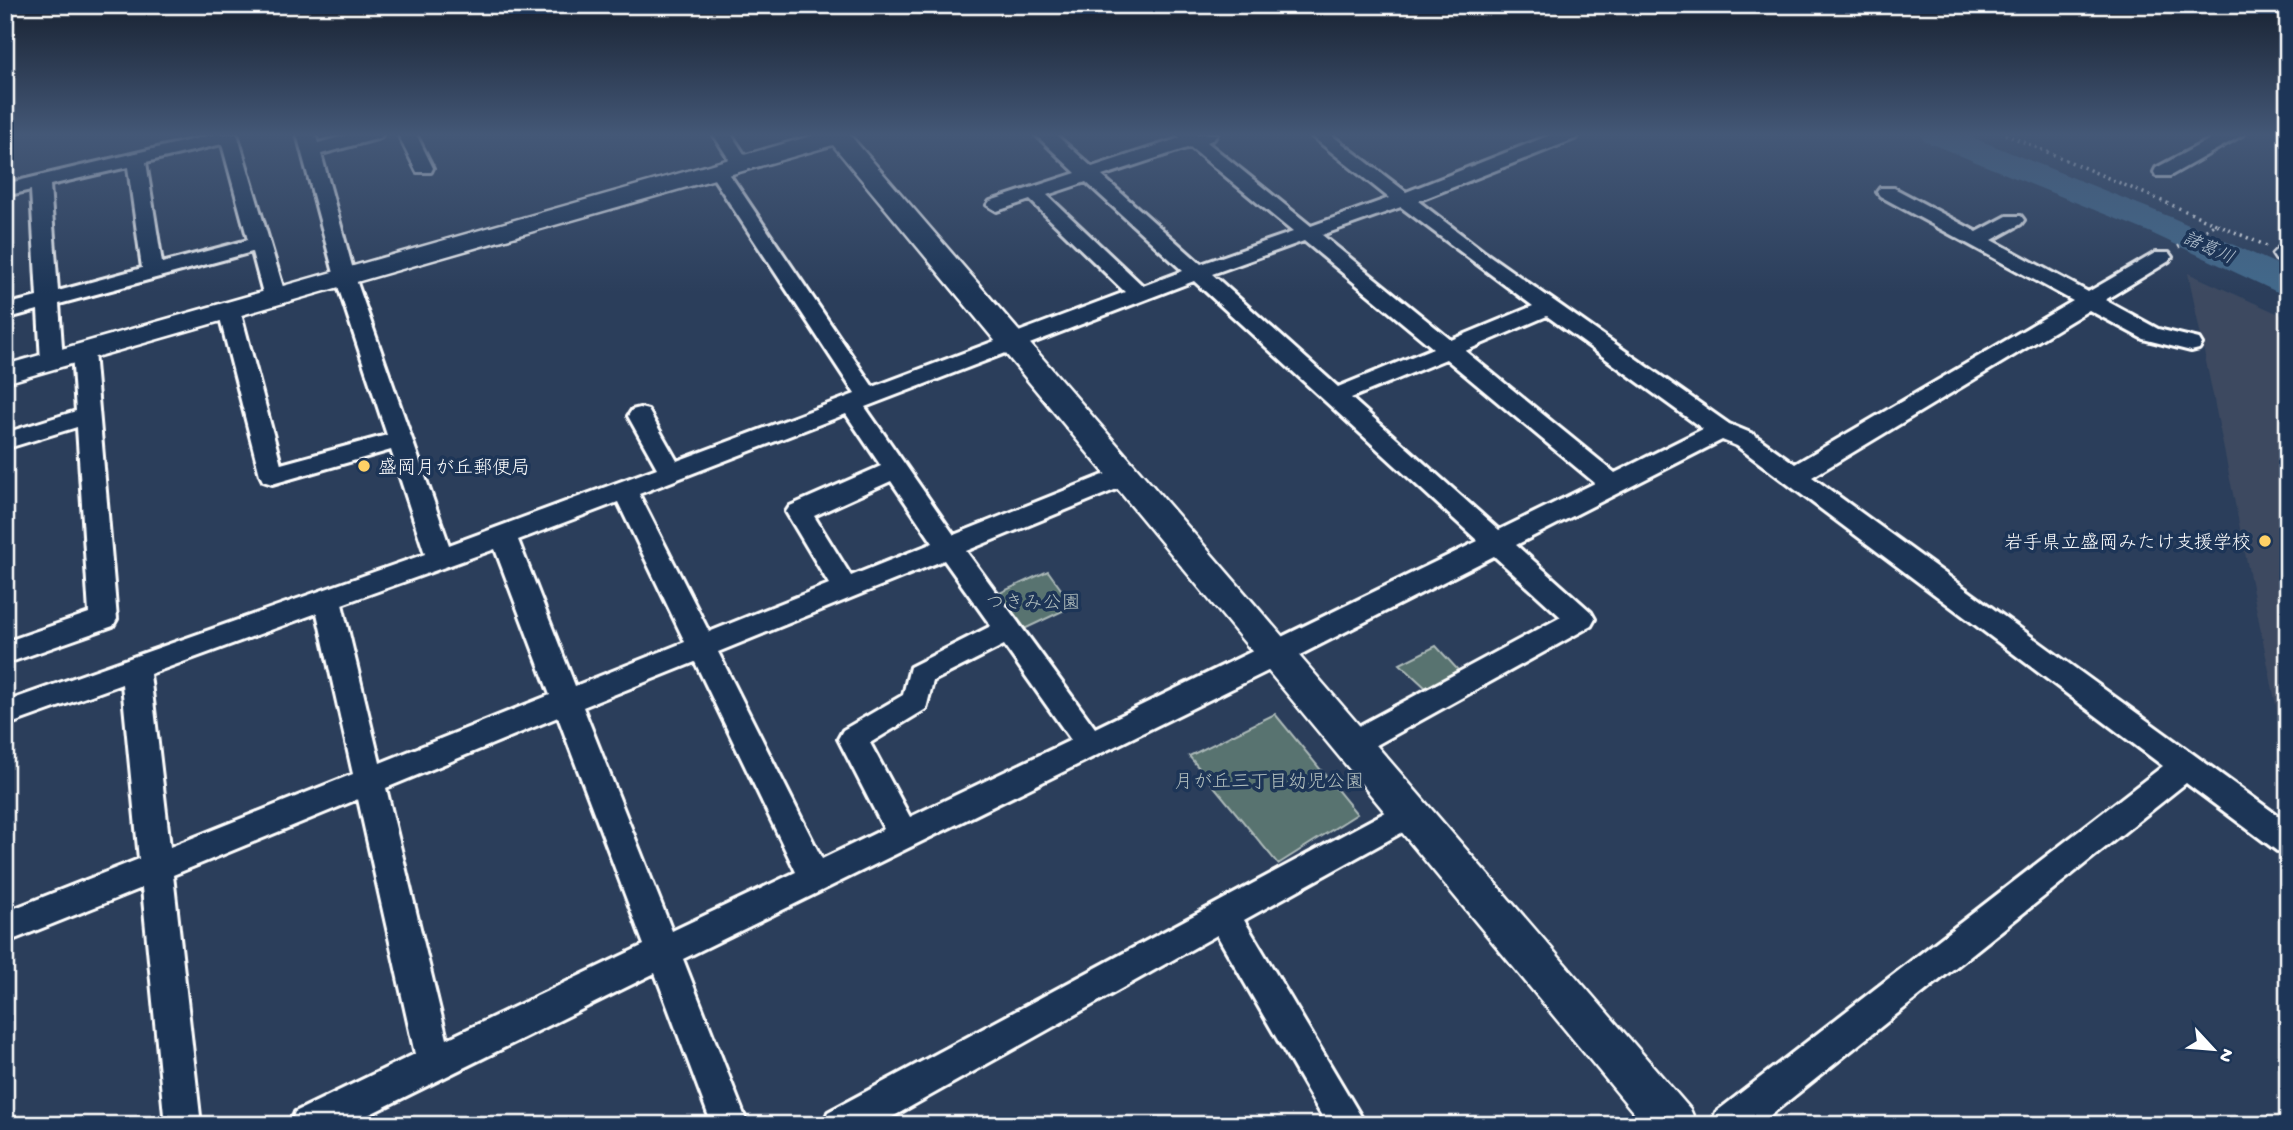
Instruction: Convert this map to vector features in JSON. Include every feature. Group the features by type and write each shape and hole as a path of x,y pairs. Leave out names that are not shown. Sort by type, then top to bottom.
{"street":[{"path":"40,187 52,361"},
{"path":"140,187 153,272"},
{"path":"244,187 275,297"},
{"path":"321,187 345,277 440,558"},
{"path":"5,374 660,187"},
{"path":"740,187 861,401 896,470 1090,744"},
{"path":"882,187 1674,1125"},
{"path":"998,205 1053,187"},
{"path":"1101,187 1581,619 1352,744"},
{"path":"1253,187 1306,234 1612,483"},
{"path":"1389,187 1721,430 1745,440 2288,841"},
{"path":"5,714 503,536 1196,273 1436,187"},
{"path":"1887,192 2151,334 2191,344"},
{"path":"1034,193 1140,295"},
{"path":"1978,240 2014,220"},
{"path":"5,312 260,243"},
{"path":"1794,476 2162,257"},
{"path":"1334,397 1446,348 1550,307"},
{"path":"229,310 272,475 399,440"},
{"path":"5,653 103,619 83,352"},
{"path":"5,441 88,415"},
{"path":"639,416 672,472"},
{"path":"308,1125 1276,654 1721,430"},
{"path":"845,589 799,512 896,470"},
{"path":"5,928 1125,476"},
{"path":"625,490 815,878"},
{"path":"503,536 730,1125"},
{"path":"327,599 435,1063"},
{"path":"903,835 853,739 916,701 920,675 1008,629"},
{"path":"135,668 183,1125"},
{"path":"1728,1125 2186,765"},
{"path":"841,1125 1410,813"},
{"path":"1223,915 1348,1125"}],"path":[{"path":"2127,187 2287,253"},
{"path":"2162,257 2215,225"}],"shaded area":[{"name":"岩手県立盛岡みたけ支援学校","path":"2188,273 2288,318 2288,764"}],"green space":[{"name":"つきみ公園","path":"1048,571 1073,606 1020,631 993,596"},
{"path":"1436,646 1458,670 1427,689 1400,664"},
{"name":"月が丘三丁目幼児公園","path":"1275,714 1357,814 1278,864 1189,756"}],"waterway":[{"name":"諸葛川","path":"2066,187 2161,225 2288,283"}],"place":[{"name":"盛岡月が丘郵便局","path":"364,466"},
{"name":"岩手県立盛岡みたけ支援学校","path":"2265,541"}]}
